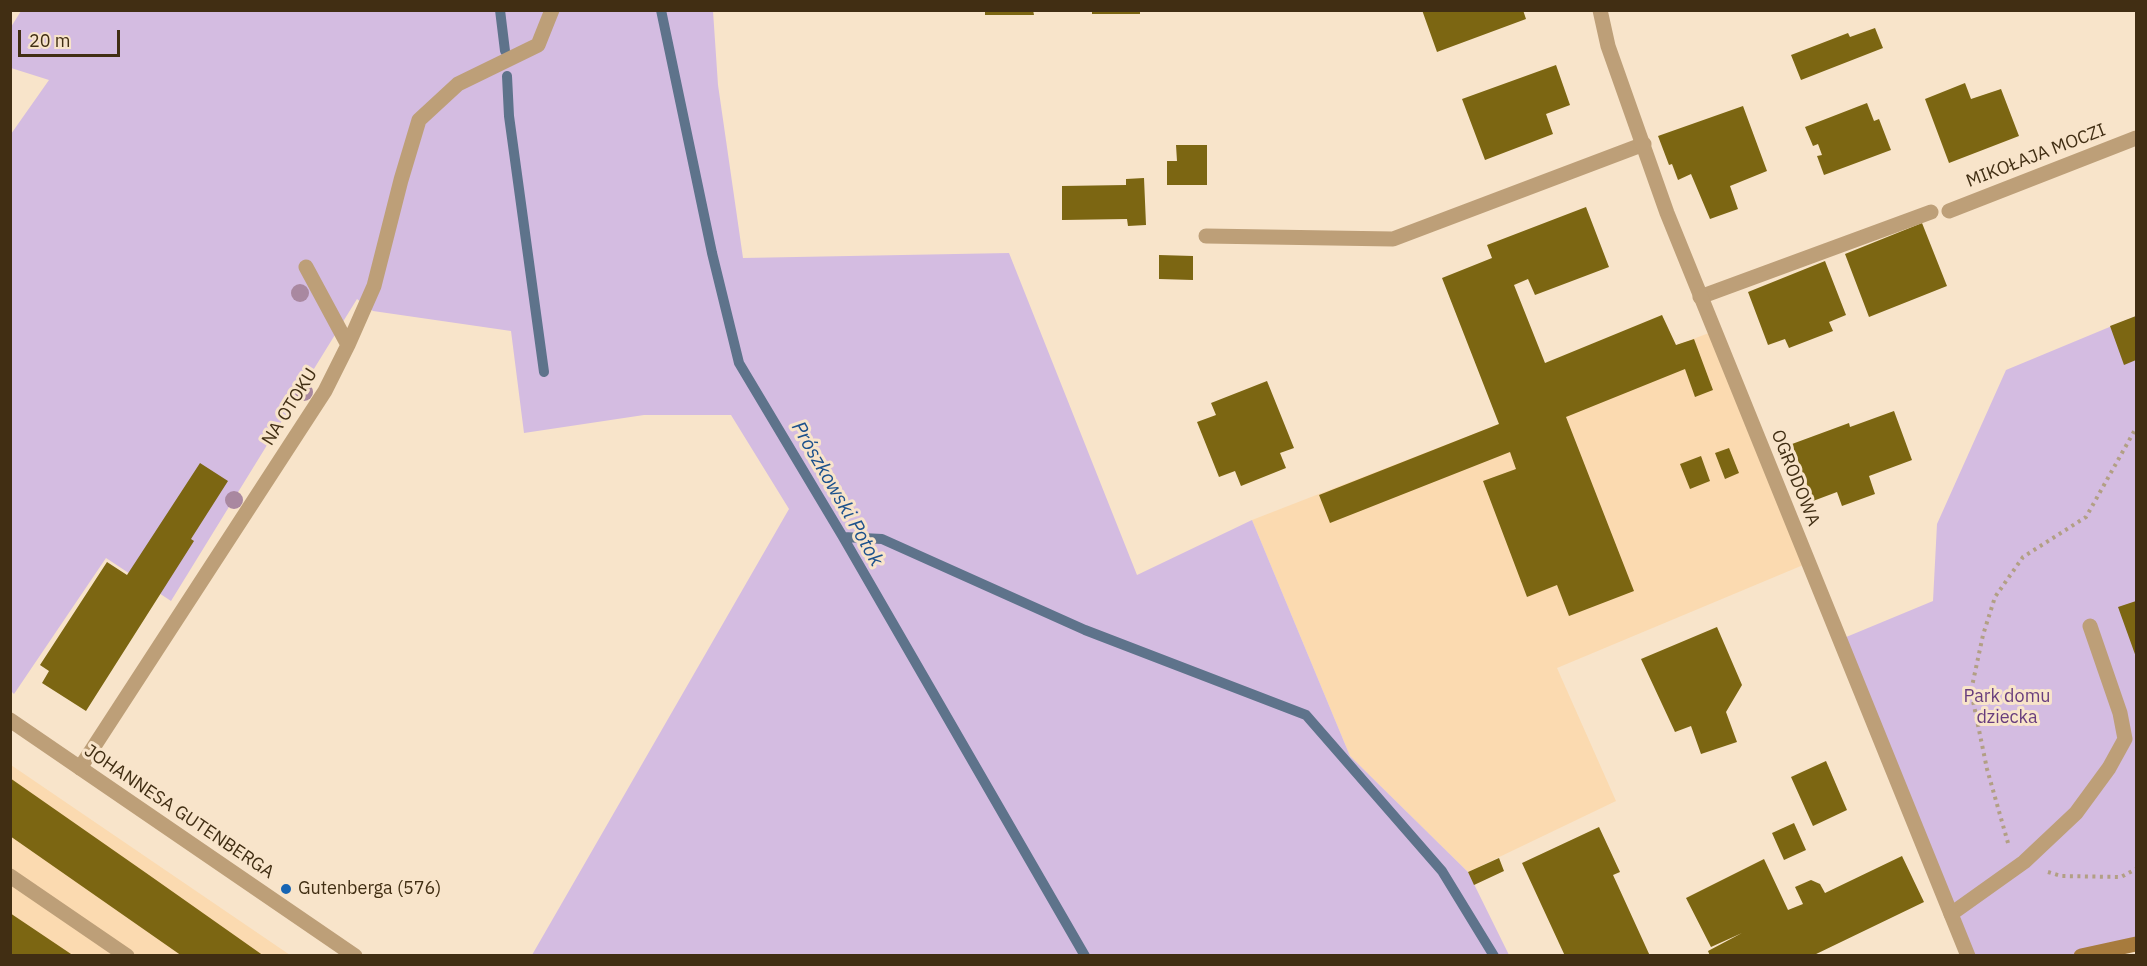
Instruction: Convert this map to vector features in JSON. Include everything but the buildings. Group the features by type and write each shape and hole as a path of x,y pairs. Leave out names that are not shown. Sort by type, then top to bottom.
{"street":[{"name":"NA OTOKU","path":"80,768 325,391 374,286 419,120 458,84 538,45 552,10"},
{"name":"OGRODOWA","path":"1600,10 1608,46 1667,213 1968,956"},
{"name":"MIKOŁAJA MOCZI","path":"1949,211 2136,138"},
{"path":"1206,236 1393,239 1488,205 1644,144"},
{"path":"1700,297 1931,212"},
{"path":"306,267 348,345"},
{"path":"1951,914 2024,862 2076,813 2109,768 2125,739 2120,713 2090,626"},
{"name":"JOHANNESA GUTENBERGA","path":"10,720 352,955"},
{"path":"10,876 127,956"},
{"path":"2081,956 2136,944"}],"path":[{"path":"2136,428 2086,517 2023,557 1995,597 1983,635 1971,691 1976,720 2010,851 2024,862 2061,876 2121,877 2136,869"}],"shaded area":[{"path":"1714,331 1808,563 1557,668 1616,801 1468,872 1350,756 1252,520 1499,424 1556,392"},
{"path":"11,765 290,955 11,955"}],"green space":[{"path":"21,11 713,11 718,85 743,258 1009,253 1137,575 1252,520 1350,756 1468,872 1509,955 532,955 789,509 731,415 644,415 524,433 511,331 373,311 357,299 171,601 106,558 14,694 11,691 11,134 49,80 11,68 11,27"},
{"name":"Park domu dziecka","path":"2136,316 2136,944 2081,955 1968,955 1839,640 1933,601 1937,524 2006,370"}],"waterway":[{"path":"500,10 505,51"},
{"name":"Prószkowski Potok","path":"661,10 712,253 739,363 843,537 1085,956"},
{"path":"507,76 509,116 544,372"},
{"path":"843,537 882,539 1085,630 1306,715 1442,871 1494,956"}],"place":[{"name":"Gutenberga (576)","path":"286,889"}]}
